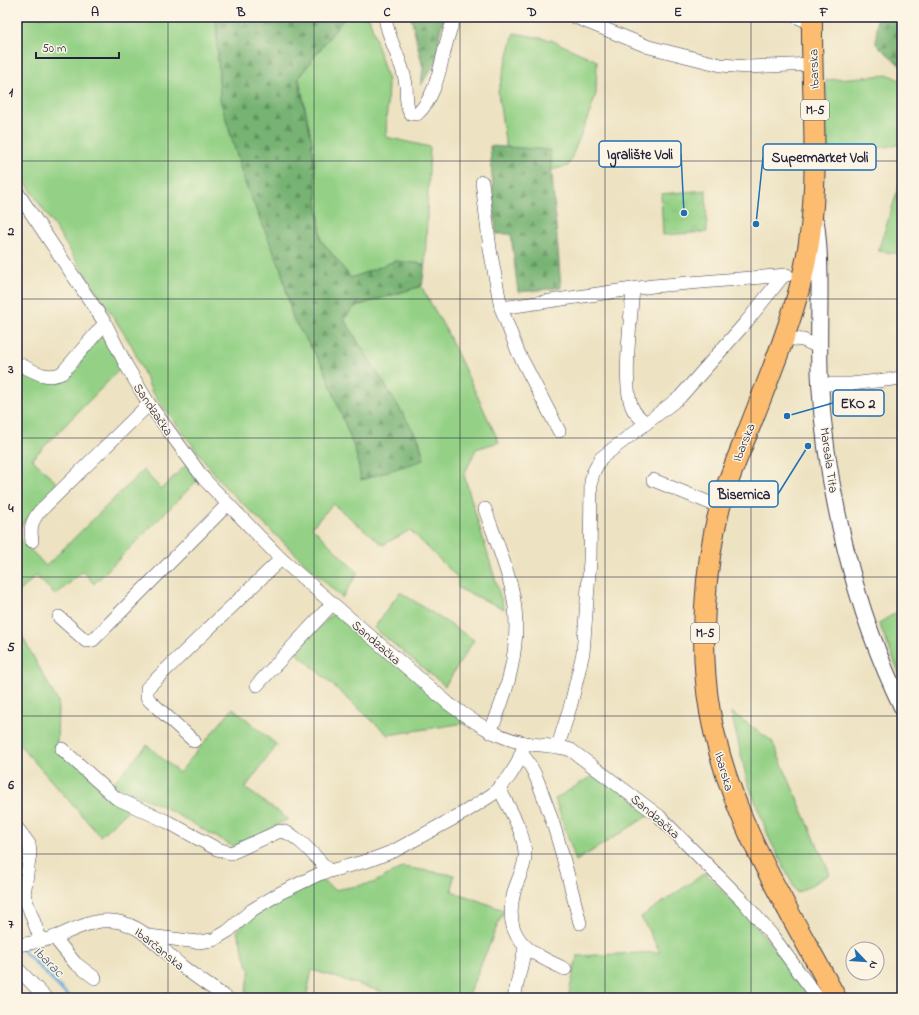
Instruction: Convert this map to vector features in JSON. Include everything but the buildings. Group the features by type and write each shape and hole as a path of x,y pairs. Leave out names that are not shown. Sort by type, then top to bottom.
{"main road":[{"name":"Ibarska","path":"807,19 813,64 816,151 811,276 733,468 720,507 709,572 704,627 710,709 716,738 732,794 763,864 836,998"}],"street":[{"path":"385,17 390,42 406,84 406,106 410,113 417,114 423,108 432,90 441,66 451,26 455,17"},
{"path":"575,17 649,48 721,65 748,67 813,64"},
{"path":"482,182 490,249 501,308 518,352 559,431"},
{"name":"Sandzačka","path":"17,192 106,323 126,365 149,404 204,479 227,505 281,559 449,704 490,732 523,749 558,746 571,750 659,816 743,901 771,934 818,998"},
{"path":"501,308 653,286 783,276 811,276"},
{"path":"558,746 577,682 584,641 590,561 592,473 601,458 680,397 747,321 783,276"},
{"name":"Marsala Tita","path":"811,276 819,347 820,384 828,454 840,527 851,569 884,671 902,707"},
{"path":"632,289 628,375 629,396 632,408 646,423"},
{"path":"17,363 45,376 54,377 62,373 106,323"},
{"path":"785,338 803,340 819,347"},
{"path":"820,384 851,384 902,378"},
{"path":"32,541 30,530 33,521 39,512 149,404"},
{"path":"653,480 720,507"},
{"path":"59,617 86,641 93,640 227,505"},
{"path":"485,508 512,590 516,633 513,670 504,701 490,732"},
{"path":"194,741 150,702 147,697 147,688 281,559"},
{"path":"257,685 332,604"},
{"path":"62,749 116,798 168,822 217,849 231,853 280,832 286,832 294,837 329,871"},
{"path":"149,936 198,942 213,940 228,931 252,910 280,893 329,871 370,860 394,851 465,812 499,788 509,777 523,749"},
{"path":"523,749 539,784 558,835 580,924"},
{"path":"499,788 523,842 525,856 514,892 511,916 515,931 525,948 537,956 565,969"},
{"path":"17,828 29,844 30,853 20,893 43,940 95,978"},
{"name":"Ibarčanska","path":"17,945 43,940 74,928 100,921 127,923 138,928 149,936 181,966 227,998"},
{"path":"514,998 525,948"},
{"path":"17,968 46,998"}],"green space":[{"path":"17,17 216,17 220,99 245,183 281,269 293,319 324,368 356,453 361,480 424,459 419,440 344,319 354,307 421,286 447,332 499,442 476,449 464,475 504,609 458,588 458,578 410,530 383,545 333,504 312,527 358,573 342,598 223,485 152,392 132,346 17,169"},
{"path":"216,17 345,17 298,78 312,142 321,240 351,278 395,261 425,264 422,286 355,306 344,319 419,440 424,460 361,480 356,453 324,368 293,319 281,269 245,183 220,99"},
{"path":"345,17 369,17 388,81 386,137 430,147 425,264 395,261 351,278 321,240 312,142 299,77"},
{"path":"411,17 445,17 440,31 437,61 421,85 423,68"},
{"path":"877,17 896,17 902,25 902,67 876,44"},
{"path":"514,33 551,40 597,61 596,94 568,166 551,170 549,150 506,147 498,92"},
{"path":"889,75 902,81 902,144 827,157 826,80"},
{"path":"490,146 550,150 561,288 518,292 511,234 496,234"},
{"path":"902,177 902,254 878,251"},
{"path":"706,190 707,232 663,235 661,194"},
{"path":"107,330 125,364 32,459 58,484 17,530 17,362 60,383"},
{"path":"187,464 199,479 94,584 83,571 56,595 36,576 17,594 17,536 46,566 143,470 161,489"},
{"path":"400,592 474,640 445,686 374,628"},
{"path":"338,608 471,722 388,735 296,652"},
{"path":"902,609 902,680 879,623"},
{"path":"17,627 58,702 57,746 128,810 100,836 17,742"},
{"path":"233,708 277,745 245,788 288,819 247,842 234,847 162,806 112,784 147,745 179,773"},
{"path":"731,712 772,741 830,874 797,893 770,840 747,780"},
{"path":"598,772 651,814 576,861 555,799"},
{"path":"403,867 454,875 452,891 504,910 467,998 402,998 312,970 306,998 254,998 245,995 250,972 237,931 259,908 319,879 335,890 373,883"},
{"path":"705,873 754,924 815,998 791,998 773,994 752,998 568,998 577,956 660,952 641,917"}],"waterway":[{"name":"Ibarac","path":"21,948 70,998"}],"place":[{"name":"Igralište Voli","path":"684,213"},
{"name":"Supermarket Voli","path":"756,224"},
{"name":"EKO 2","path":"787,416"},
{"name":"Bisernica","path":"808,446"}]}
